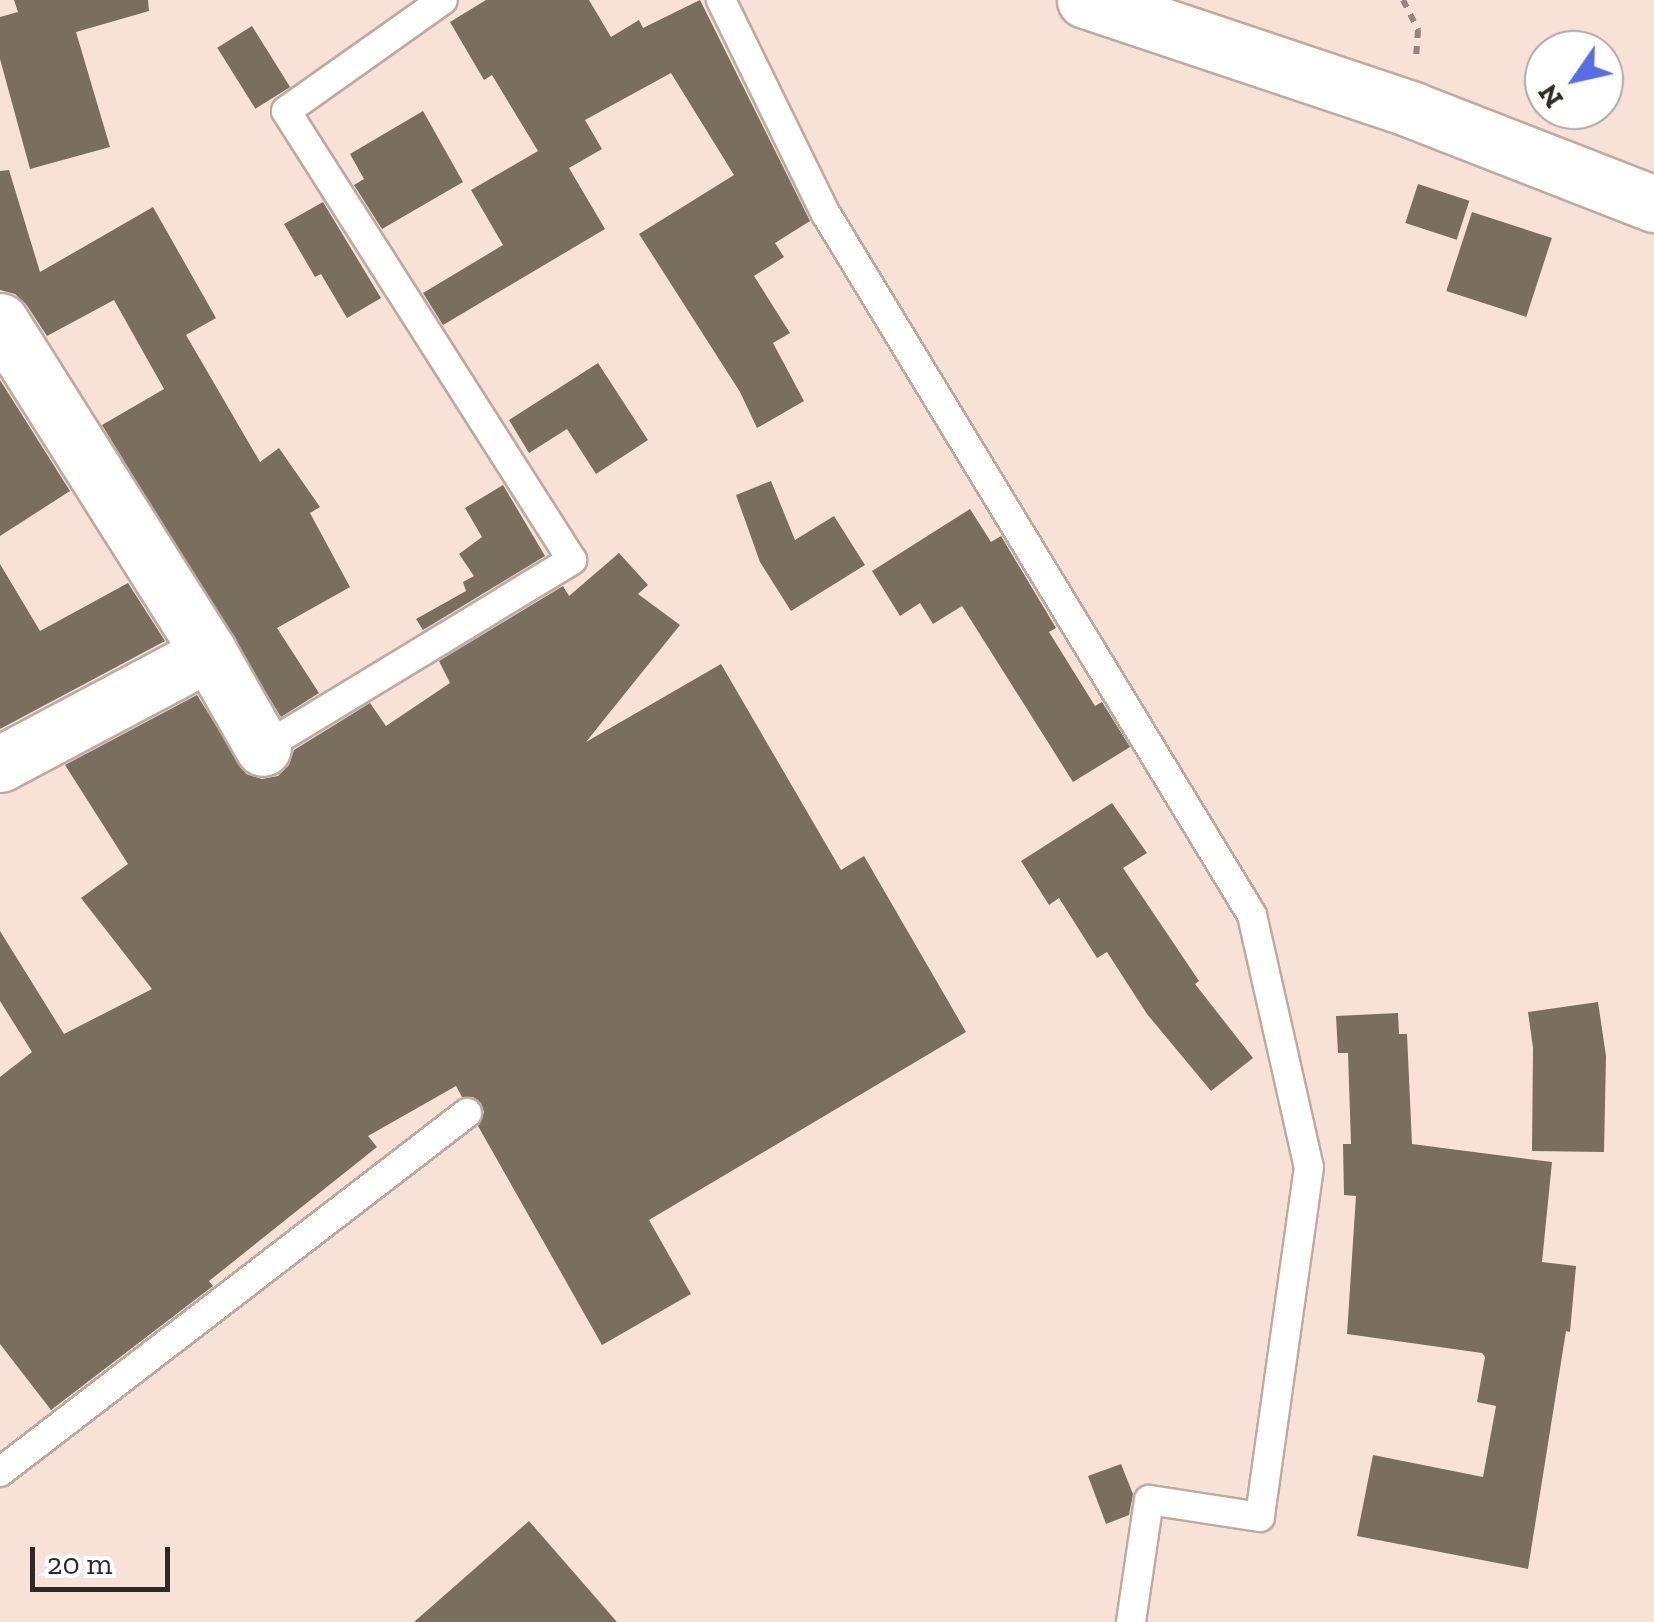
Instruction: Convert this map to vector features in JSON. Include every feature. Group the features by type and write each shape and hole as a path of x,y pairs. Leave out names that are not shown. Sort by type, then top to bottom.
{"street":[{"path":"1086,0 1414,110 1654,204"},
{"path":"0,321 210,653 262,748"},
{"path":"0,764 210,653"}],"lane":[{"path":"262,748 572,560 286,111 443,0"},
{"path":"721,0 826,214 1252,916 1310,1167 1260,1517 1149,1500 1131,1622"},
{"path":"0,1472 467,1113"}],"building":[{"path":"14,0 148,0 149,11 76,32 110,147 30,169 0,59 0,17 18,12"},
{"path":"486,0 589,0 611,37 639,20 643,28 700,0 810,221 775,243 784,257 754,276 790,333 773,343 804,401 757,428 740,392 639,234 734,175 671,73 585,120 602,149 569,168 605,229 443,325 423,293 503,245 471,190 538,151 492,75 484,80 450,22"},
{"path":"252,26 290,87 255,109 217,48"},
{"path":"423,111 463,182 382,229 354,185 364,179 350,154"},
{"path":"9,170 40,272 153,207 216,318 186,335 260,462 279,448 320,507 310,513 350,587 277,628 319,693 281,717 102,425 164,389 114,300 47,336 26,304 15,294 0,290 0,171"},
{"path":"1418,184 1469,201 1457,240 1405,223"},
{"path":"323,202 381,298 347,318 321,274 315,277 284,224"},
{"path":"1472,212 1552,238 1526,317 1446,291"},
{"path":"598,363 648,440 596,474 567,429 529,453 509,420"},
{"path":"0,380 70,491 0,536"},
{"path":"771,481 795,540 834,516 865,565 791,611 760,562 736,495"},
{"path":"503,485 545,556 423,630 416,619 466,591 463,582 474,576 459,554 482,537 465,508"},
{"path":"970,509 991,542 1001,536 1056,628 1049,632 1095,706 1102,702 1130,747 1073,782 962,606 933,624 920,603 900,616 872,571"},
{"path":"619,553 648,585 638,594 680,625 586,742 721,664 841,870 864,856 966,1032 649,1220 691,1294 602,1345 478,1126 484,1112 481,1103 473,1097 462,1097 456,1086 368,1136 377,1147 209,1281 213,1286 51,1410 0,1344 0,1077 32,1052 0,1001 0,931 64,1034 152,989 81,898 128,864 65,765 197,695 246,774 262,779 278,776 289,765 294,750 370,703 386,726 450,683 439,661 563,586 569,596"},
{"path":"0,564 40,631 128,583 165,641 0,729"},
{"path":"1112,803 1147,853 1123,868 1199,981 1195,984 1253,1058 1211,1091 1147,1014 1107,952 1097,958 1059,898 1049,905 1021,861"},
{"path":"1598,1002 1606,1056 1604,1152 1532,1151 1533,1048 1528,1012"},
{"path":"1398,1013 1399,1034 1407,1034 1412,1144 1552,1162 1542,1262 1576,1266 1570,1332 1566,1331 1528,1569 1357,1536 1373,1455 1483,1477 1496,1406 1477,1402 1485,1357 1482,1353 1347,1334 1356,1196 1344,1195 1343,1144 1351,1144 1348,1053 1338,1053 1336,1016"},
{"path":"1121,1464 1133,1494 1129,1515 1106,1524 1088,1476"},
{"path":"529,1521 617,1622 414,1622"}]}
